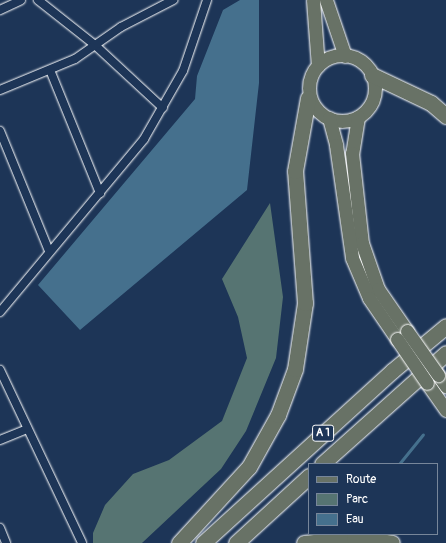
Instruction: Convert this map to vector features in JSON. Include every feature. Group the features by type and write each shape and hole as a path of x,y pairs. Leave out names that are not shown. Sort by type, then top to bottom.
{"highway":[{"path":"372,75 431,103 446,116"},
{"path":"179,543 249,467 278,415 295,369 305,303 295,171 308,98"},
{"name":"A 1","path":"203,543 392,371 446,326"},
{"name":"A 1","path":"323,463 446,353"},
{"path":"236,543 308,477"},
{"path":"304,543 347,538 392,543"}],"main road":[{"path":"313,0 318,66"},
{"path":"326,0 345,56"},
{"path":"358,117 338,121 328,118 308,98 312,75 318,66 330,58 345,56 361,62 372,75 375,84 371,103 358,117 352,153 362,244 378,289 427,383 446,410"},
{"path":"328,118 336,145 352,258 369,298 438,375 446,386"}],"street":[{"path":"0,10 21,0"},
{"path":"38,0 96,46 163,108"},
{"path":"0,90 50,70 96,46 121,27 173,0"},
{"path":"0,312 49,251 100,193 144,139 183,71 207,0"},
{"path":"50,70 100,193"},
{"path":"0,131 49,251"},
{"path":"0,370 82,543"},
{"path":"0,440 28,429"},
{"path":"0,528 6,543"}],"green space":[{"path":"270,203 283,297 276,358 246,431 221,469 142,543 93,543 93,533 105,505 133,474 169,460 222,421 247,358 238,317 222,279"}],"water":[{"path":"240,0 259,0 259,83 247,190 80,330 38,285 195,99 197,76 223,10"}],"waterway":[{"path":"400,463 423,434"}]}
